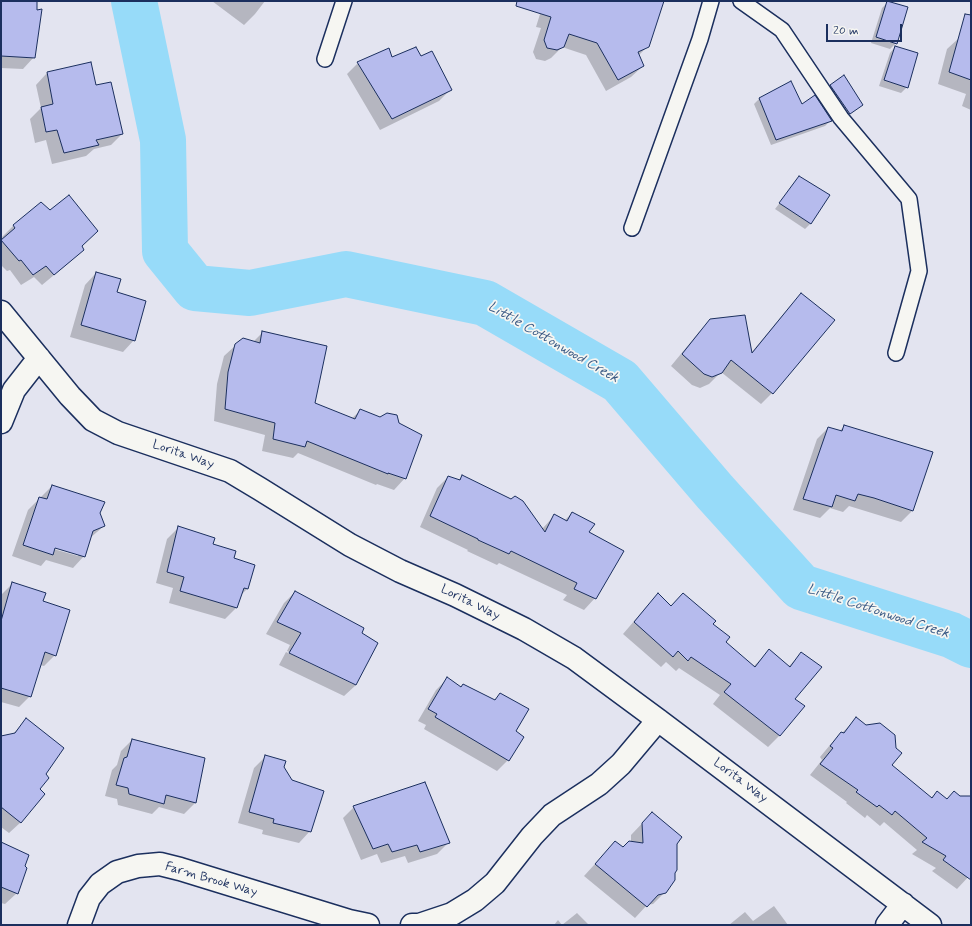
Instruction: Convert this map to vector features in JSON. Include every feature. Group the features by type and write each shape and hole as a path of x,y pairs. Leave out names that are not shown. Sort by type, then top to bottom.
{"street":[{"name":"Lorita Way","path":"1,312 70,396 93,420 118,433 230,471 350,545 400,571 524,629 574,658 930,925"},
{"path":"1,422 14,390 39,358"},
{"path":"412,925 419,925 452,914 475,900 495,882 532,836 552,815 599,784 621,764 658,720"},
{"name":"Farm Brook Way","path":"79,925 89,898 100,884 117,872 138,866 160,864 349,921 368,925"},
{"path":"887,925 903,904"}],"lane":[{"path":"325,59 344,1"},
{"path":"632,228 700,39 711,1"},
{"path":"741,1 782,30 841,118 909,199 918,271 896,353"}],"building":[{"path":"1,1 37,1 37,10 42,9 35,58 1,56"},
{"path":"517,1 664,1 649,47 638,52 644,66 618,80 597,43 569,34 564,47 557,50 547,48 544,40 551,17 516,6"},
{"path":"887,1 908,7 897,44 876,37"},
{"path":"965,14 971,15 971,80 949,72"},
{"path":"895,46 918,53 908,88 884,80"},
{"path":"416,47 421,56 432,51 452,90 392,119 357,62 389,48 392,57"},
{"path":"91,62 96,85 111,82 123,134 96,140 99,145 64,153 57,130 46,132 41,107 53,104 47,72"},
{"path":"844,75 863,105 850,114 830,85"},
{"path":"791,81 802,104 815,95 832,121 776,140 759,98"},
{"path":"799,176 830,195 811,224 779,203"},
{"path":"69,195 98,231 82,246 84,250 54,275 46,266 33,275 21,260 19,261 1,240 15,228 13,225 41,202 50,210"},
{"path":"96,272 121,279 117,292 146,301 135,341 81,325"},
{"path":"801,293 835,320 773,394 731,360 722,373 712,377 704,374 682,354 710,319 745,315 752,353"},
{"path":"262,331 327,346 315,403 355,419 360,409 380,417 387,413 397,415 399,423 422,435 406,479 388,474 307,441 305,447 273,439 275,423 225,409 228,372 235,344 243,338 260,343"},
{"path":"844,425 933,452 913,511 858,494 855,501 836,495 832,507 803,499 828,427 842,431"},
{"path":"462,475 511,499 515,496 523,501 545,532 554,514 567,521 572,512 595,524 589,532 624,551 596,599 574,589 577,583 511,551 509,554 478,540 430,516 448,476 460,480"},
{"path":"52,485 105,502 100,513 105,526 93,531 85,557 55,548 53,555 23,545 39,497 47,499"},
{"path":"178,526 215,538 213,544 236,551 234,558 255,565 248,589 244,588 237,608 180,591 184,577 167,572"},
{"path":"12,582 46,593 43,601 70,610 56,656 45,652 31,697 1,688 1,621"},
{"path":"295,591 364,628 362,633 378,643 356,685 289,653 301,633 277,622"},
{"path":"658,593 671,606 683,593 716,621 713,624 730,637 726,642 755,667 769,649 790,667 801,652 822,667 795,699 805,706 780,736 724,692 731,684 691,657 688,661 678,651 673,657 634,622"},
{"path":"447,677 461,687 463,684 495,700 500,693 529,709 516,731 524,737 509,761 435,717 437,714 428,709"},
{"path":"856,717 866,725 880,723 895,735 896,748 902,753 892,765 932,798 937,791 947,799 954,791 960,796 971,796 971,880 943,860 946,856 922,842 927,838 895,811 892,815 879,805 877,807 856,792 858,790 820,764 833,748 830,746 841,732 844,733"},
{"path":"26,718 64,748 46,774 49,778 40,789 45,794 21,823 1,807 1,736 15,733"},
{"path":"132,739 205,758 196,803 166,795 164,804 129,794 128,788 116,785 124,758 127,757"},
{"path":"265,755 286,761 284,767 292,780 324,791 311,832 273,823 274,819 249,812"},
{"path":"425,782 450,843 420,852 417,845 392,852 388,844 373,849 353,806"},
{"path":"652,812 682,837 677,844 677,870 675,873 675,880 666,893 658,895 647,907 595,864 615,841 623,847 629,841 643,843 642,823"},
{"path":"1,842 29,855 25,866 27,868 18,894 1,887"}],"waterway":[{"name":"Little Cottonwood Creek","path":"134,1 163,140 165,251 195,288 250,293 346,274 485,303 620,381 715,492 801,587 951,635 971,645"}]}
